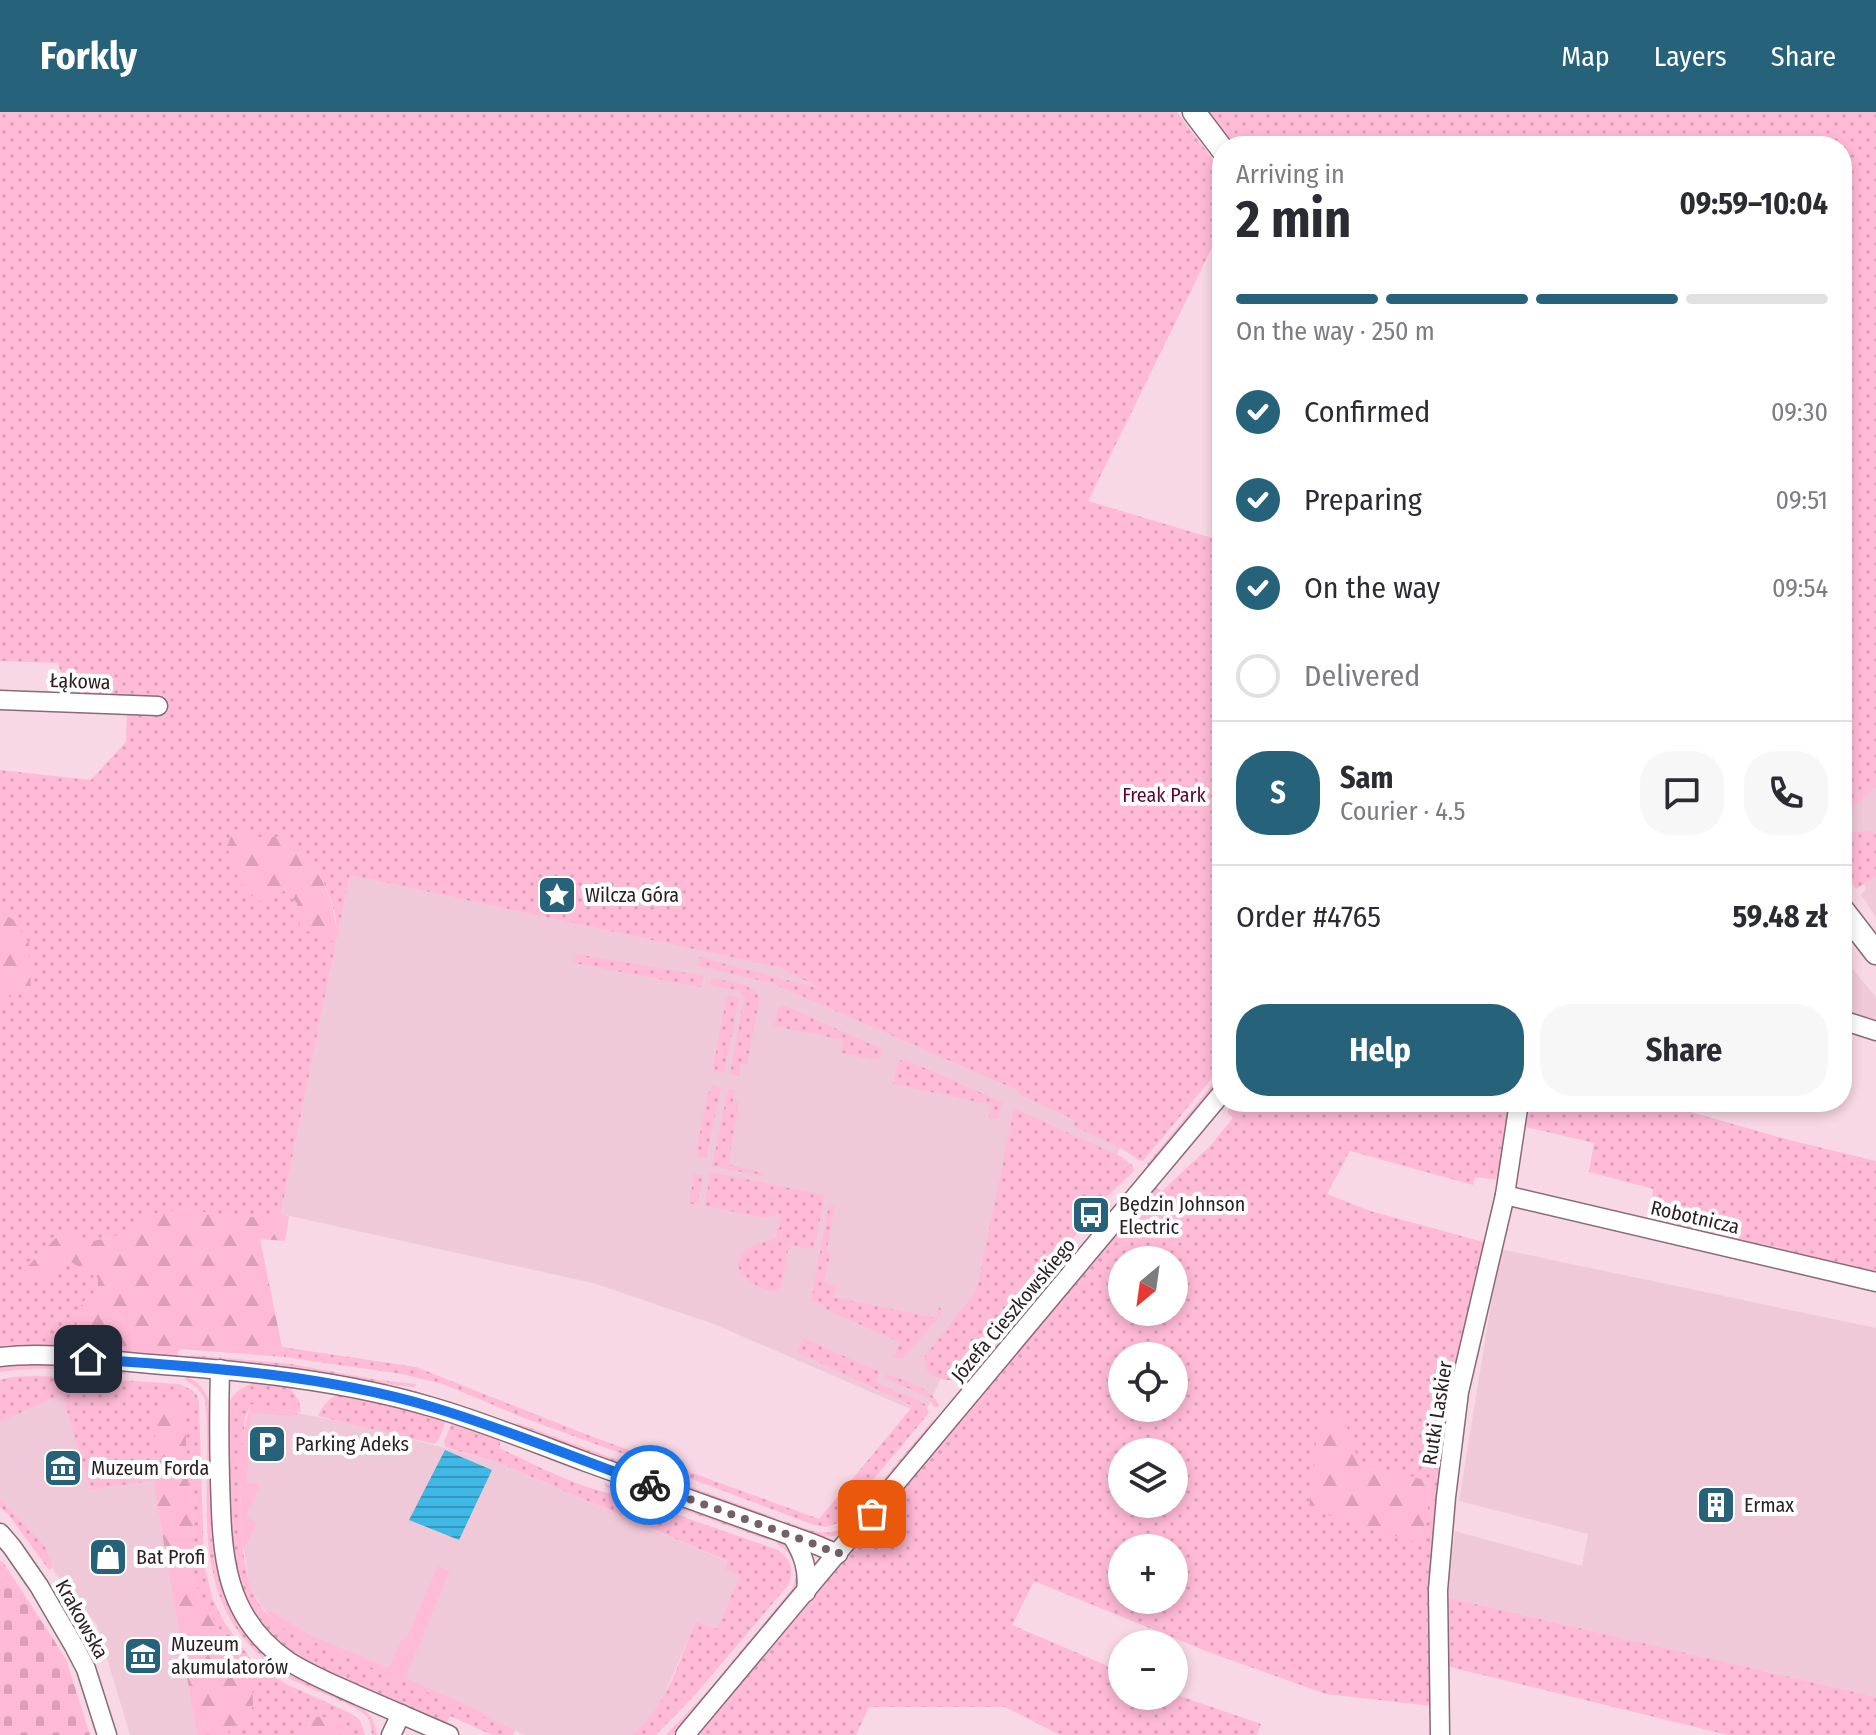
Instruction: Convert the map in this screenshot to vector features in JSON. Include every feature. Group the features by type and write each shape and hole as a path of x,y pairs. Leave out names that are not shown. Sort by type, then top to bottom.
{"street":[{"path":"1194,112 1212,136"},
{"name":"Łąkowa","path":"0,700 158,706"},
{"path":"1852,922 1876,953"},
{"path":"1852,1023 1876,1031"},
{"name":"Józefa Cieszkowskiego","path":"685,1735 1212,1105"},
{"name":"Rutki Laskier","path":"1440,1735 1438,1590 1459,1392 1505,1195 1517,1112"},
{"name":"Robotnicza","path":"1505,1195 1876,1282"},
{"path":"0,1357 57,1356 220,1369 319,1382 432,1407 838,1554"},
{"path":"220,1369 219,1442 224,1559 238,1604 259,1636 286,1660 329,1683 449,1735"},
{"name":"Krakowska","path":"0,1533 39,1586 74,1646 86,1669 107,1735"},
{"path":"792,1536 807,1569 806,1592"},
{"path":"391,1735 401,1714"}],"shaded area":[{"path":"1876,779 1876,917 1861,895 1866,888 1852,869 1852,801"},
{"path":"350,875 781,968 1129,1131 1117,1155 952,1355 924,1415 714,1324 593,1283 281,1214"},
{"path":"1852,969 1876,997 1876,1023 1852,1016"},
{"path":"1500,1249 1876,1328 1876,1697 1445,1597 1455,1531 1582,1566 1588,1534 1459,1501"},
{"name":"Bat Profi","path":"62,1393 90,1490 153,1481 197,1735 130,1735 97,1625 55,1573 45,1546 0,1499 0,1422"},
{"path":"251,1404 358,1425 497,1462 728,1562 740,1575 717,1629 696,1621 661,1703 631,1735 525,1735 280,1627 260,1605 249,1584 241,1530"}],"green space":[{"name":"Freak Park","path":"0,112 1177,112 1212,159 1212,247 1088,501 1212,538 1212,1078 1143,1161 1074,1126 1075,1120 1020,1095 1017,1090 772,983 698,966 699,957 822,989 781,968 350,875 281,1213 289,1217 236,1217 185,1209 155,1214 114,1237 92,1241 69,1261 98,1278 98,1290 84,1302 78,1314 79,1348 0,1346 0,999 31,991 13,919 0,913 0,770 91,780 126,742 127,703 63,700 58,663 0,661","holes":["234,830 315,862 336,922 334,941 318,934 284,890 271,893"]},
{"path":"1204,112 1876,112 1876,786 1852,809 1852,136 1222,136"},
{"path":"234,830 253,837 287,837 315,862 332,905 337,931 334,942 300,928 297,903 284,891 271,893 267,905 252,895 236,872 227,846"},
{"path":"1854,832 1876,833 1876,876 1856,889 1852,883"},
{"path":"0,913 13,919 29,943 31,992 0,999"},
{"path":"576,954 704,976 701,987 574,963"},
{"path":"711,978 745,986 760,998 747,1064 740,1064 739,1076 730,1074 744,998 740,991 710,985"},
{"path":"727,995 739,998 724,1073 714,1071 713,1067"},
{"path":"783,1005 882,1049 880,1058 841,1053 843,1040 774,1026 778,1008"},
{"path":"904,1059 1002,1102 999,1117 989,1118 992,1105 893,1084 898,1062"},
{"path":"712,1085 721,1088 706,1158 698,1157 699,1152 696,1151"},
{"path":"1212,1085 1212,1092 1149,1168 1147,1164"},
{"path":"728,1089 735,1090 733,1101 739,1103 728,1164 762,1173 762,1176 712,1166"},
{"path":"1014,1108 1122,1157 1133,1166 1134,1171 1085,1221 1044,1280 960,1380 940,1379 930,1374 925,1356 974,1294 978,1284"},
{"path":"1227,1112 1513,1112 1499,1180 1475,1177 1473,1185 1350,1151 1327,1194 1370,1211 1487,1243 1451,1394 1432,1706 1326,1694 1188,1644 1188,1630 1154,1630 1115,1614 1188,1614 1188,1534 1108,1534 1108,1611 1034,1581 1012,1625 1108,1666 1108,1710 1188,1710 1188,1699 1261,1724 1257,1735 1060,1735 1005,1707 869,1707 856,1735 699,1735 1155,1187 1162,1191 1210,1146 1233,1118"},
{"path":"1525,1112 1691,1112 1876,1161 1876,1276 1804,1259 1777,1247 1760,1250 1649,1223 1653,1189 1589,1172 1594,1143 1522,1126"},
{"path":"710,1172 825,1195 814,1249 789,1245 781,1287 773,1292 750,1281 739,1270 738,1263 748,1249 778,1237 779,1214 765,1218 705,1206"},
{"path":"694,1174 703,1175 697,1205 689,1203"},
{"path":"829,1204 835,1205 824,1282 836,1286 833,1297 936,1318 939,1307 942,1310 940,1316 903,1358 893,1358 900,1342 811,1301"},
{"path":"185,1209 236,1217 289,1217 285,1241 260,1239 284,1357 180,1349 176,1358 79,1348 78,1314 84,1302 98,1290 98,1278 69,1261 53,1275 30,1282 23,1271 64,1230 92,1241 114,1237 155,1214"},
{"path":"1075,1242 1078,1242 1052,1284 978,1373 968,1379 1051,1279"},
{"path":"803,1338 880,1372 875,1382 925,1404 929,1413 836,1524 826,1527 524,1418 443,1384 402,1374 284,1357 282,1347 416,1367 593,1437 819,1519 913,1406 797,1352"},
{"path":"191,1355 291,1364 416,1384 415,1387 375,1383 291,1368 190,1358"},
{"path":"18,1365 92,1366 127,1374 47,1369 0,1372 0,1368"},
{"path":"886,1374 924,1389 939,1406 934,1407 928,1397 885,1378"},
{"path":"36,1376 179,1384 197,1395 204,1565 213,1600 224,1622 250,1658 288,1685 360,1720 365,1735 351,1735 345,1725 300,1728 302,1735 228,1735 235,1647 202,1603 192,1572 194,1511 186,1456 158,1452 160,1473 153,1481 90,1490 62,1394 0,1422 0,1380"},
{"path":"186,1376 201,1386 210,1402 212,1540 223,1590 239,1624 275,1665 366,1711 377,1735 372,1735 369,1721 361,1712 285,1676 268,1663 245,1640 227,1613 217,1588 208,1535 205,1400 197,1388 185,1380"},
{"path":"260,1382 289,1386 299,1401 301,1412 251,1404 245,1418 242,1539 251,1586 261,1607 280,1627 515,1730 513,1735 492,1735 450,1716 446,1725 376,1694 294,1652 272,1635 258,1617 240,1583 233,1549 227,1413 236,1393"},
{"path":"341,1394 446,1420 434,1444 318,1416 327,1402"},
{"path":"164,1398 178,1402 185,1420 188,1481 194,1511 192,1572 202,1603 235,1647 252,1680 253,1704 249,1719 229,1728 228,1735 197,1735 153,1481 160,1473 152,1414"},
{"path":"251,1404 298,1412 298,1416 251,1413 247,1483 260,1484 246,1517 257,1522 243,1548 242,1454"},
{"path":"1319,1414 1344,1419 1359,1463 1433,1482 1421,1544 1309,1509"},
{"path":"933,1420 936,1423 841,1534 819,1537 784,1525 785,1521 823,1532 845,1526"},
{"path":"452,1422 501,1439 499,1448 577,1483 646,1502 778,1550 790,1565 789,1584 695,1695 656,1735 631,1735 663,1698 696,1621 717,1629 740,1575 725,1569 727,1561 497,1462 445,1447"},
{"path":"517,1423 776,1518 774,1522 515,1427"},
{"path":"605,1484 646,1493 769,1537 768,1540 641,1495 606,1487"},
{"path":"0,1499 45,1546 53,1567 49,1570 0,1507"},
{"path":"778,1540 794,1553 799,1585 708,1697 672,1735 666,1735 704,1695 792,1589 795,1563 777,1544"},
{"path":"0,1561 66,1659 90,1735 0,1735"},
{"path":"438,1566 450,1571 405,1678 489,1715 488,1719 280,1627 266,1612 269,1610 311,1636 389,1668 402,1639 406,1640"},
{"path":"1445,1597 1876,1697 1876,1735 1728,1735 1446,1666"},
{"path":"321,1716 345,1725 351,1735 302,1735 299,1728 308,1720"}],"water":[{"path":"445,1450 492,1470 459,1540 409,1520"}],"way so far":[{"path":"650,1485 838,1554 872,1514"}],"place":[{"name":"Wilcza Góra","path":"557,895"},
{"name":"Będzin Johnson Electric","path":"1091,1215"},
{"name":"Parking Adeks","path":"267,1444"},
{"name":"Muzeum Forda","path":"63,1468"},
{"name":"Ermax","path":"1716,1505"},
{"name":"Bat Profi","path":"108,1557"},
{"name":"Muzeum akumulatorów","path":"143,1656"}],"route":[{"path":"88,1359 220,1369 319,1382 380,1394 432,1407 650,1485"}]}
